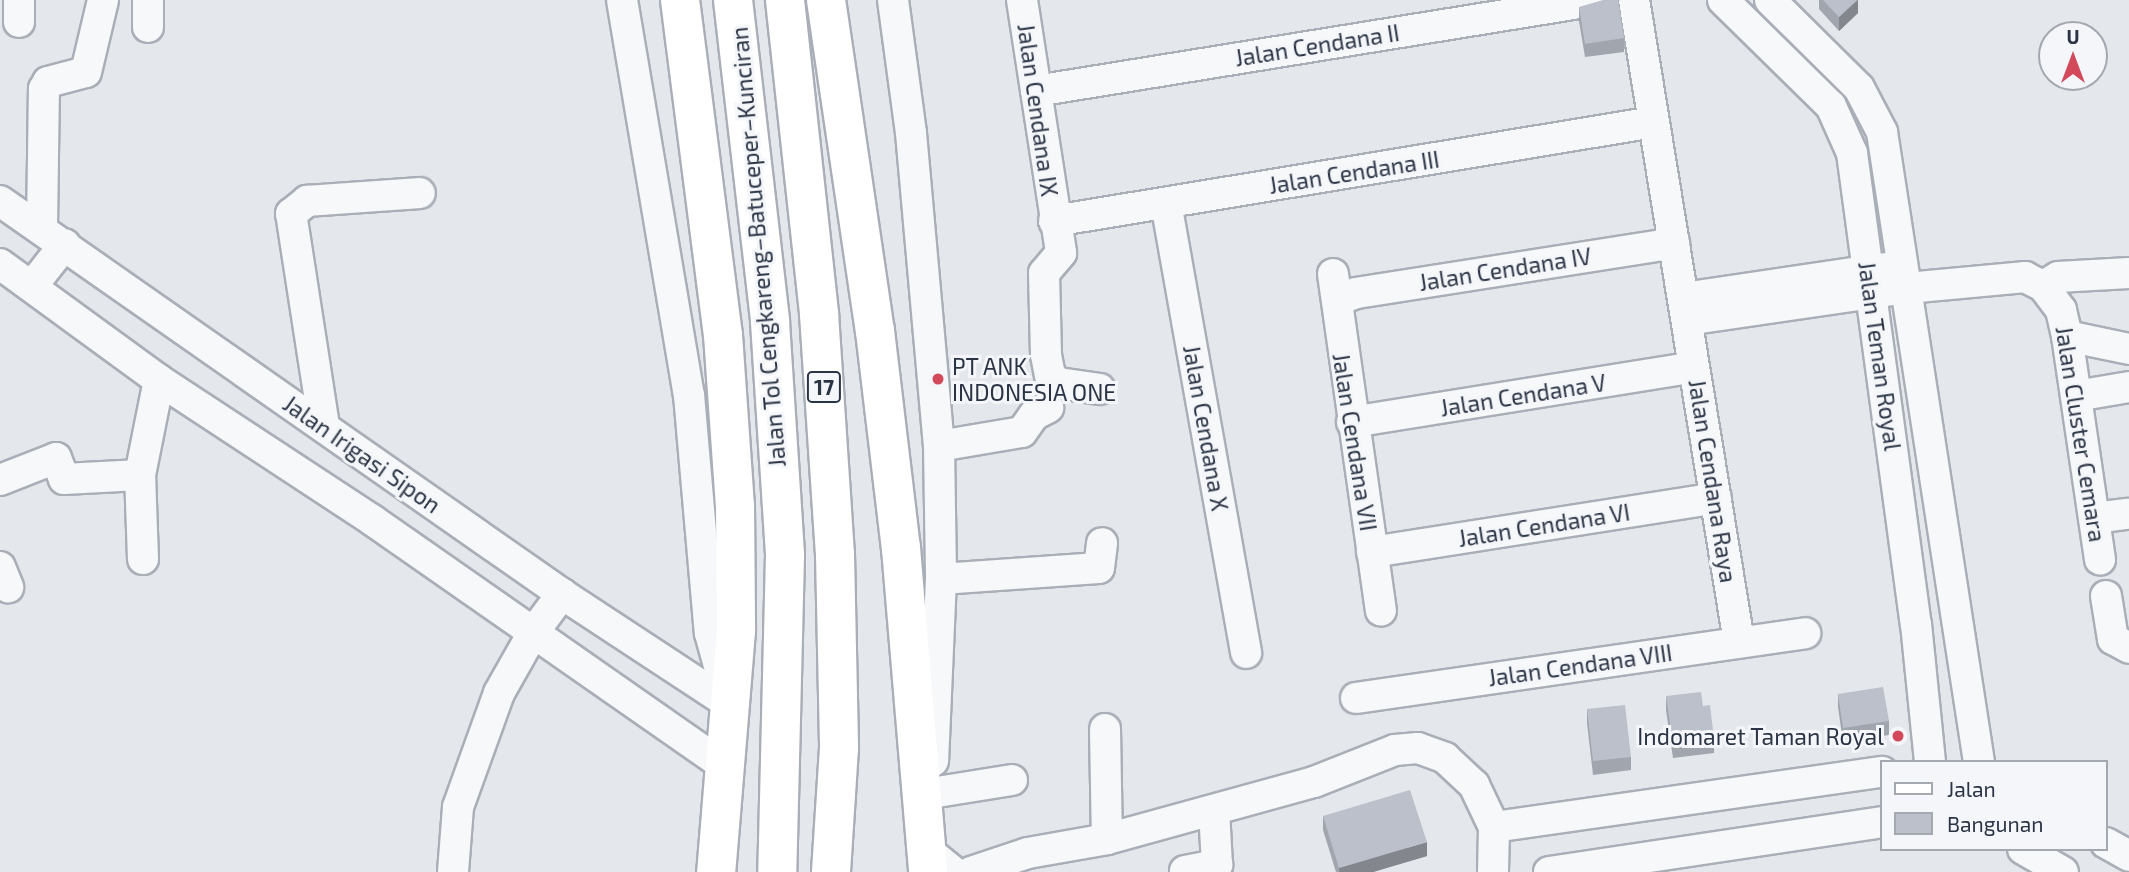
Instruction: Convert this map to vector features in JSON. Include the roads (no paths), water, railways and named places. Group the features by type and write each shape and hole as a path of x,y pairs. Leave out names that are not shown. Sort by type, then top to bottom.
{"main road":[{"path":"826,0 876,331 935,865"},
{"path":"681,7 723,335 734,505 736,631 716,872"},
{"name":"Jalan Tol Cengkareng–Batuceper–Kunciran","path":"735,11 770,322 785,555 784,710 777,872"},
{"name":"17","path":"788,14 829,461 839,748 831,872"}],"street":[{"path":"36,281 55,242 44,89 48,82 86,72 103,0"},
{"path":"893,0 911,133 939,446 942,579 931,793 935,865"},
{"name":"Jalan Cendana IX","path":"1022,0 1061,253 1044,273 1043,296 1051,375 1058,383 1100,390"},
{"name":"Jalan Cendana II","path":"1036,91 1598,0"},
{"name":"Jalan Cendana Raya","path":"1634,0 1739,642"},
{"name":"Jalan Teman Royal","path":"1723,0 1831,106 1852,153 1916,624 1930,760"},
{"name":"Jalan Teman Royal","path":"1770,0 1859,88 1877,118 1887,149 1970,760"},
{"path":"624,4 689,395 710,633 728,703"},
{"name":"Jalan Cendana III","path":"1054,221 1654,121"},
{"path":"1852,153 1887,149"},
{"path":"324,426 291,214 307,201 420,193"},
{"name":"Jalan Irigasi Sipon","path":"0,201 55,242 324,426 560,596 728,703"},
{"name":"Jalan Cendana X","path":"1166,203 1246,653"},
{"name":"Jalan Cendana IV","path":"1336,287 1356,293 1674,243"},
{"path":"0,264 36,281 159,380 372,520 726,764"},
{"path":"1685,309 1905,277 2025,277 2043,286 2058,277 2129,273"},
{"name":"Jalan Cluster Cemara","path":"2043,286 2061,310 2067,336 2100,560"},
{"name":"Jalan Cendana VII","path":"1336,287 1352,422 1381,611"},
{"path":"2067,336 2129,349"},
{"name":"Jalan Cendana V","path":"1352,422 1694,367"},
{"path":"143,559 140,475 159,380"},
{"path":"2076,396 2129,387"},
{"path":"939,446 1022,432 1034,415 1048,408"},
{"path":"0,480 56,458 65,479 140,475"},
{"name":"Jalan Cendana VI","path":"1372,552 1716,498"},
{"path":"2094,519 2129,514"},
{"path":"942,579 1099,568 1102,543"},
{"path":"453,872 458,807 499,693 534,631 560,596"},
{"path":"2106,596 2124,641"},
{"name":"Jalan Cendana VIII","path":"1356,698 1402,700 1805,633"},
{"path":"1105,729 1107,839"},
{"path":"971,872 1027,853 1107,839 1214,810 1314,782 1395,750 1418,748 1445,758 1474,785 1494,827 1493,872"},
{"path":"1494,827 1881,772"},
{"path":"931,793 1012,780"},
{"path":"1185,871 1217,864 1214,810"},
{"path":"1549,872 1881,822"},
{"path":"2108,844 2129,856"},
{"path":"2026,851 2063,872"}],"place":[{"name":"PT ANK INDONESIA ONE","path":"938,379"},
{"name":"Indomaret Taman Royal","path":"1898,736"}]}
